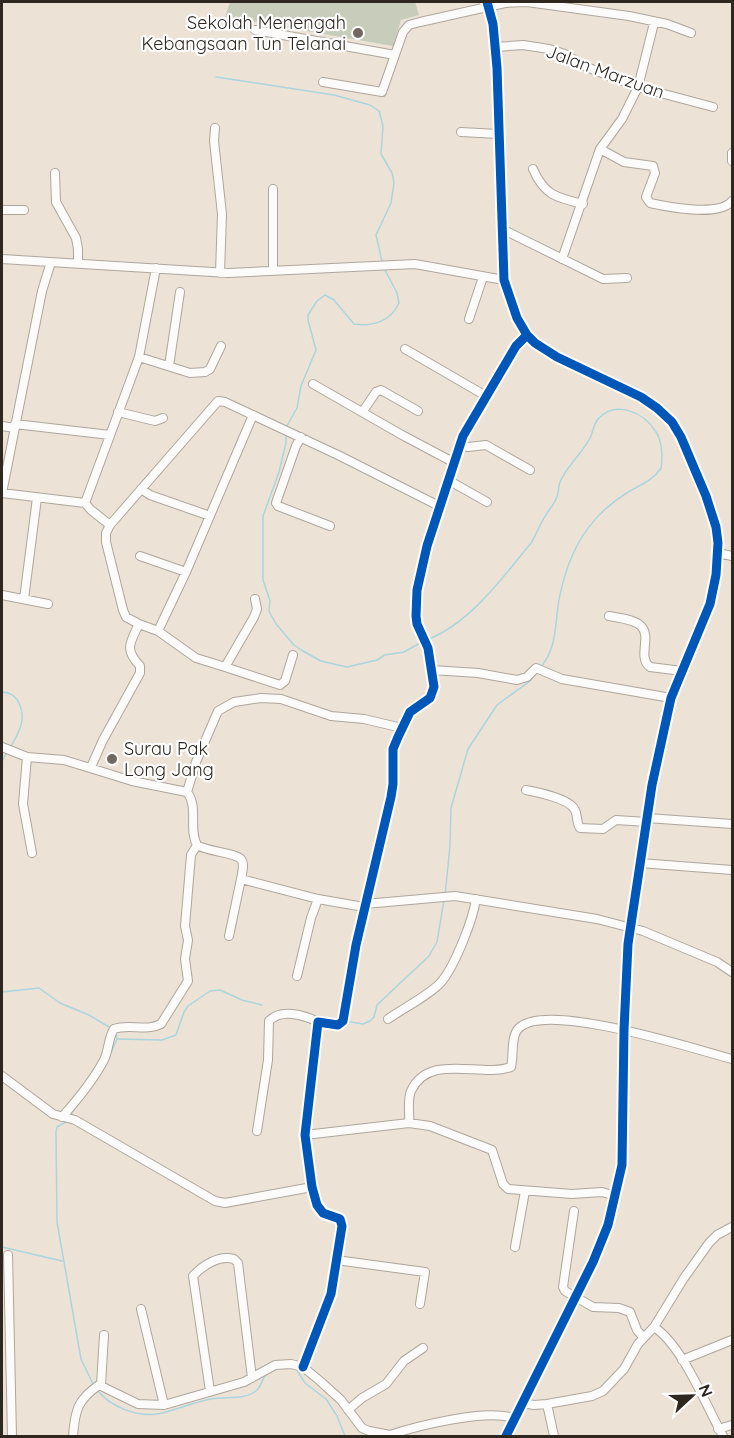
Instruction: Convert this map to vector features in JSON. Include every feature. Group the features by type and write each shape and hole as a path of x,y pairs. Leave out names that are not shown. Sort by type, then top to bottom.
{"street":[{"path":"323,82 382,92 403,32 409,26 488,4 539,2 629,16 667,24 691,33"},
{"path":"488,4 496,48 504,280 512,308 527,335 556,357 641,397 672,422 690,456 713,516 718,538 711,604 671,699 657,759 630,927 624,1030 622,1165 616,1196 606,1233 506,1437"},
{"path":"562,259 583,204 600,149 622,119 638,87 654,23"},
{"path":"255,30 395,55"},
{"name":"Jalan Marzuan","path":"496,48 522,45 549,49 565,54 584,66 638,87 696,104 713,106"},
{"path":"215,128 214,141 222,214 220,273"},
{"path":"460,132 498,135"},
{"path":"600,149 624,162 653,166 655,173 646,197 650,203 695,210 724,207 732,201"},
{"path":"732,153 732,161"},
{"path":"533,169 537,179 548,192 567,201 583,204"},
{"path":"55,173 56,202 76,238 78,263"},
{"path":"273,189 273,270"},
{"path":"2,210 24,210"},
{"path":"504,230 603,279 627,278"},
{"path":"2,259 220,273 415,264 504,280"},
{"path":"51,262 42,291 2,493 85,502 91,510 110,525"},
{"path":"85,502 139,357 156,268"},
{"path":"469,319 483,277"},
{"path":"169,366 180,292"},
{"path":"257,1131 268,1059 270,1021 283,1013 338,1026 343,1021 356,945 391,798 393,749 410,712 430,698 434,687 425,640 416,620 417,590 459,445 516,346 527,335"},
{"path":"139,357 190,373 205,372 210,369 221,346"},
{"path":"405,349 486,396"},
{"path":"313,384 453,462"},
{"path":"363,411 374,394 381,390 418,411"},
{"path":"293,655 285,681 280,685 196,658 158,630 126,617 123,610 105,537 110,525 218,401 302,437 440,506"},
{"path":"118,412 147,420 163,418"},
{"path":"158,630 186,572 253,415"},
{"path":"2,426 110,435"},
{"path":"302,437 296,446 276,503 278,506 330,526"},
{"path":"459,445 468,447 486,445 530,470"},
{"path":"448,480 487,502"},
{"path":"141,489 150,495 210,516"},
{"path":"24,599 37,498"},
{"path":"718,553 732,556"},
{"path":"140,556 186,572"},
{"path":"2,594 48,604"},
{"path":"225,667 254,617 255,599"},
{"path":"609,616 635,622 641,626 645,636 645,660 650,667 682,671"},
{"path":"91,767 103,740 140,673 140,666 130,656 129,650 139,624"},
{"path":"432,670 478,673 517,680 527,677 537,668 562,679 671,699"},
{"path":"229,936 243,862 238,857 205,850 197,845 193,833 193,805 187,792 196,762 218,711 234,702 261,698 280,699 331,716 364,719 402,728"},
{"path":"2,747 27,757 64,760 132,781 187,792"},
{"path":"27,757 23,804 32,853"},
{"path":"526,790 569,803 576,810 576,820 580,828 603,829 611,821 616,820 732,824"},
{"path":"68,1118 100,1067 114,1029 121,1026 151,1028 161,1024 173,1002 186,986 188,976 185,959 188,940 185,926 191,855 197,845"},
{"path":"640,863 732,870"},
{"path":"241,879 318,898 365,906 455,896 583,917 630,927 717,962 732,972"},
{"path":"297,976 318,898"},
{"path":"388,1019 443,980 470,921 476,899"},
{"path":"409,1123 410,1095 421,1078 435,1071 449,1069 494,1070 511,1067 516,1032 522,1025 537,1021 557,1020 639,1032 732,1059"},
{"path":"303,1367 328,1303 341,1222 337,1217 321,1212 312,1187 305,1136 318,1022"},
{"path":"2,1076 53,1114 68,1118 219,1202 232,1202 312,1187"},
{"path":"305,1136 409,1123 430,1125 492,1150 505,1187 525,1191 572,1194 596,1192 616,1196"},
{"path":"515,1247 525,1191"},
{"path":"574,1211 563,1287 566,1292 595,1307 619,1308 630,1312 637,1330 643,1337"},
{"path":"523,1403 547,1404 592,1396 603,1391 624,1369 643,1337 654,1327 696,1260 717,1235 732,1227"},
{"path":"8,1255 12,1437"},
{"path":"210,1391 193,1276 202,1268 221,1258 234,1258 238,1263 252,1378"},
{"path":"336,1260 425,1272 420,1304"},
{"path":"141,1309 164,1405"},
{"path":"654,1327 664,1335 682,1360 723,1437"},
{"path":"101,1385 104,1335"},
{"path":"682,1360 732,1340"},
{"path":"348,1410 362,1398 386,1384 404,1361 423,1348"},
{"path":"101,1385 138,1404 164,1405 244,1382 274,1365 284,1364 303,1367 334,1394 366,1430 388,1436 428,1425 476,1417 502,1415 514,1419"},
{"path":"73,1437 79,1404 85,1396 101,1385"},
{"path":"547,1404 554,1437"},
{"path":"718,1429 732,1425"}],"green space":[{"name":"Sekolah Menengah Kebangsaan Tun Telanai","path":"230,2 415,2 419,15 401,20 393,46 225,17"}],"waterway":[{"path":"216,77 334,95 370,105 379,111 383,126 381,154 392,173 394,183 391,203 376,235 382,261"},
{"path":"287,426 297,408 301,386 316,350 308,315 317,301 325,295 334,300 354,324 368,325 381,321 391,314 399,303 397,293 385,270"},
{"path":"429,639 459,622 472,610 531,543 558,495 559,484 563,476 588,442 598,419 613,410 629,411 644,419 656,432 660,440 661,468 649,480 609,506 583,535 566,571 550,653 541,667"},
{"path":"286,433 279,472 263,516 263,580 270,601 269,611 276,624 294,645 303,651 321,661 347,667 377,660 385,655 404,652 422,642"},
{"path":"445,895 451,808 468,749 497,705 530,681 535,674"},
{"path":"2,692 16,698 22,714 20,728 10,748"},
{"path":"2,761 7,752"},
{"path":"345,1021 363,1024 370,1021 374,1017 377,1005 429,956 437,942 444,900"},
{"path":"2,992 39,988 60,1003 89,1015 109,1027"},
{"path":"118,1039 162,1040 176,1035 188,1006 210,991 220,990 242,1000 262,1005"},
{"path":"317,1016 340,1020"},
{"path":"108,1059 117,1039 115,1033"},
{"path":"70,1116 77,1105"},
{"path":"66,1122 57,1127 56,1132 57,1222 81,1359 93,1384"},
{"path":"2,1247 62,1261"},
{"path":"296,1369 305,1383 326,1399 337,1416 345,1436"},
{"path":"98,1391 110,1402 125,1410 149,1415 211,1399 247,1396 257,1390 266,1374"}],"cycle path":[{"path":"487,2 493,24 497,68 504,280 517,318 527,335 535,343 557,357 641,397 672,422 681,437 706,496 716,527 718,543 716,575 710,604 671,698 652,785 628,944 622,1165 608,1225 593,1262 506,1436"},
{"path":"303,1367 331,1294 342,1226 340,1219 323,1213 317,1205 312,1187 305,1135 318,1022 338,1025 343,1021 356,945 391,797 393,749 410,712 430,698 434,687 428,648 417,624 416,616 417,590 427,546 463,436 516,346 527,335"}],"place":[{"name":"Sekolah Menengah Kebangsaan Tun Telanai","path":"358,33"},
{"name":"Surau Pak Long Jang","path":"112,759"}]}
